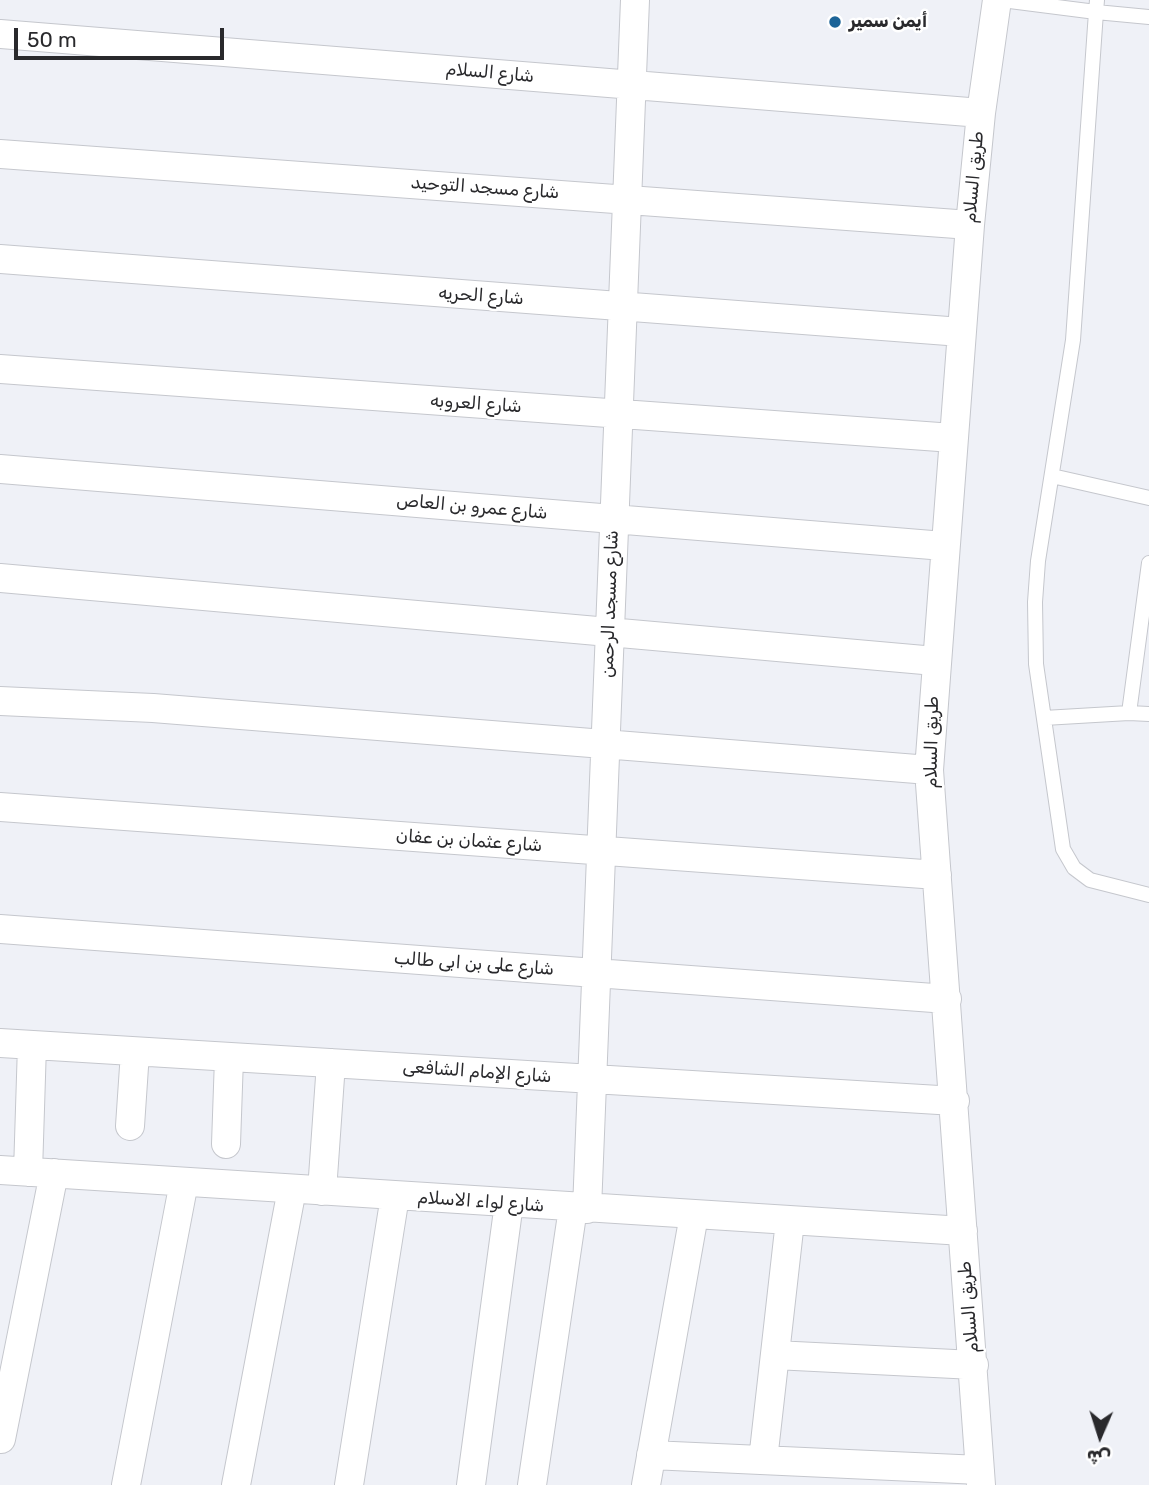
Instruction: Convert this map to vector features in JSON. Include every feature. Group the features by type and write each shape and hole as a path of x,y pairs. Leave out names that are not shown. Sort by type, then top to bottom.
{"street":[{"name":"شارع مسجد الرحمن","path":"532,1485 580,1208 594,1080 617,414 635,0"},
{"name":"طريق السلام","path":"980,1478 955,1101 929,770 935,661 970,225 981,113 999,0"},
{"name":"شارع السلام","path":"0,33 981,113"},
{"name":"شارع مسجد التوحيد","path":"0,154 970,225"},
{"name":"شارع الحريه","path":"0,260 961,332"},
{"name":"شارع العروبه","path":"0,369 953,439"},
{"name":"شارع عمرو بن العاص","path":"0,469 944,546"},
{"path":"0,578 935,661"},
{"path":"0,701 153,708 929,770"},
{"name":"شارع عثمان بن عفان","path":"0,807 937,875"},
{"name":"شارع على بن ابى طالب","path":"0,929 947,999"},
{"name":"شارع الإمام الشافعى","path":"0,1044 955,1101"},
{"path":"1,1439 27,1172 32,1045"},
{"path":"130,1126 135,1052"},
{"path":"226,1144 229,1058"},
{"path":"322,1191 331,1063"},
{"name":"شارع لواء الاسلام","path":"27,1172 962,1231"},
{"path":"126,1485 184,1182"},
{"path":"236,1485 292,1189"},
{"path":"349,1485 395,1196"},
{"path":"471,1485 509,1203"},
{"path":"646,1485 694,1215"},
{"path":"763,1460 790,1221"},
{"path":"775,1355 974,1365"},
{"path":"652,1455 763,1460 980,1478"}],"lane":[{"path":"999,0 1097,6 1149,17"},
{"path":"1097,6 1073,340 1035,602 1036,664 1063,849 1073,868 1090,880 1149,895"},
{"path":"1052,477 1149,498"},
{"path":"1129,713 1149,563"},
{"path":"1044,718 1149,714"}],"place":[{"name":"أيمن سمير","path":"835,22"}]}
